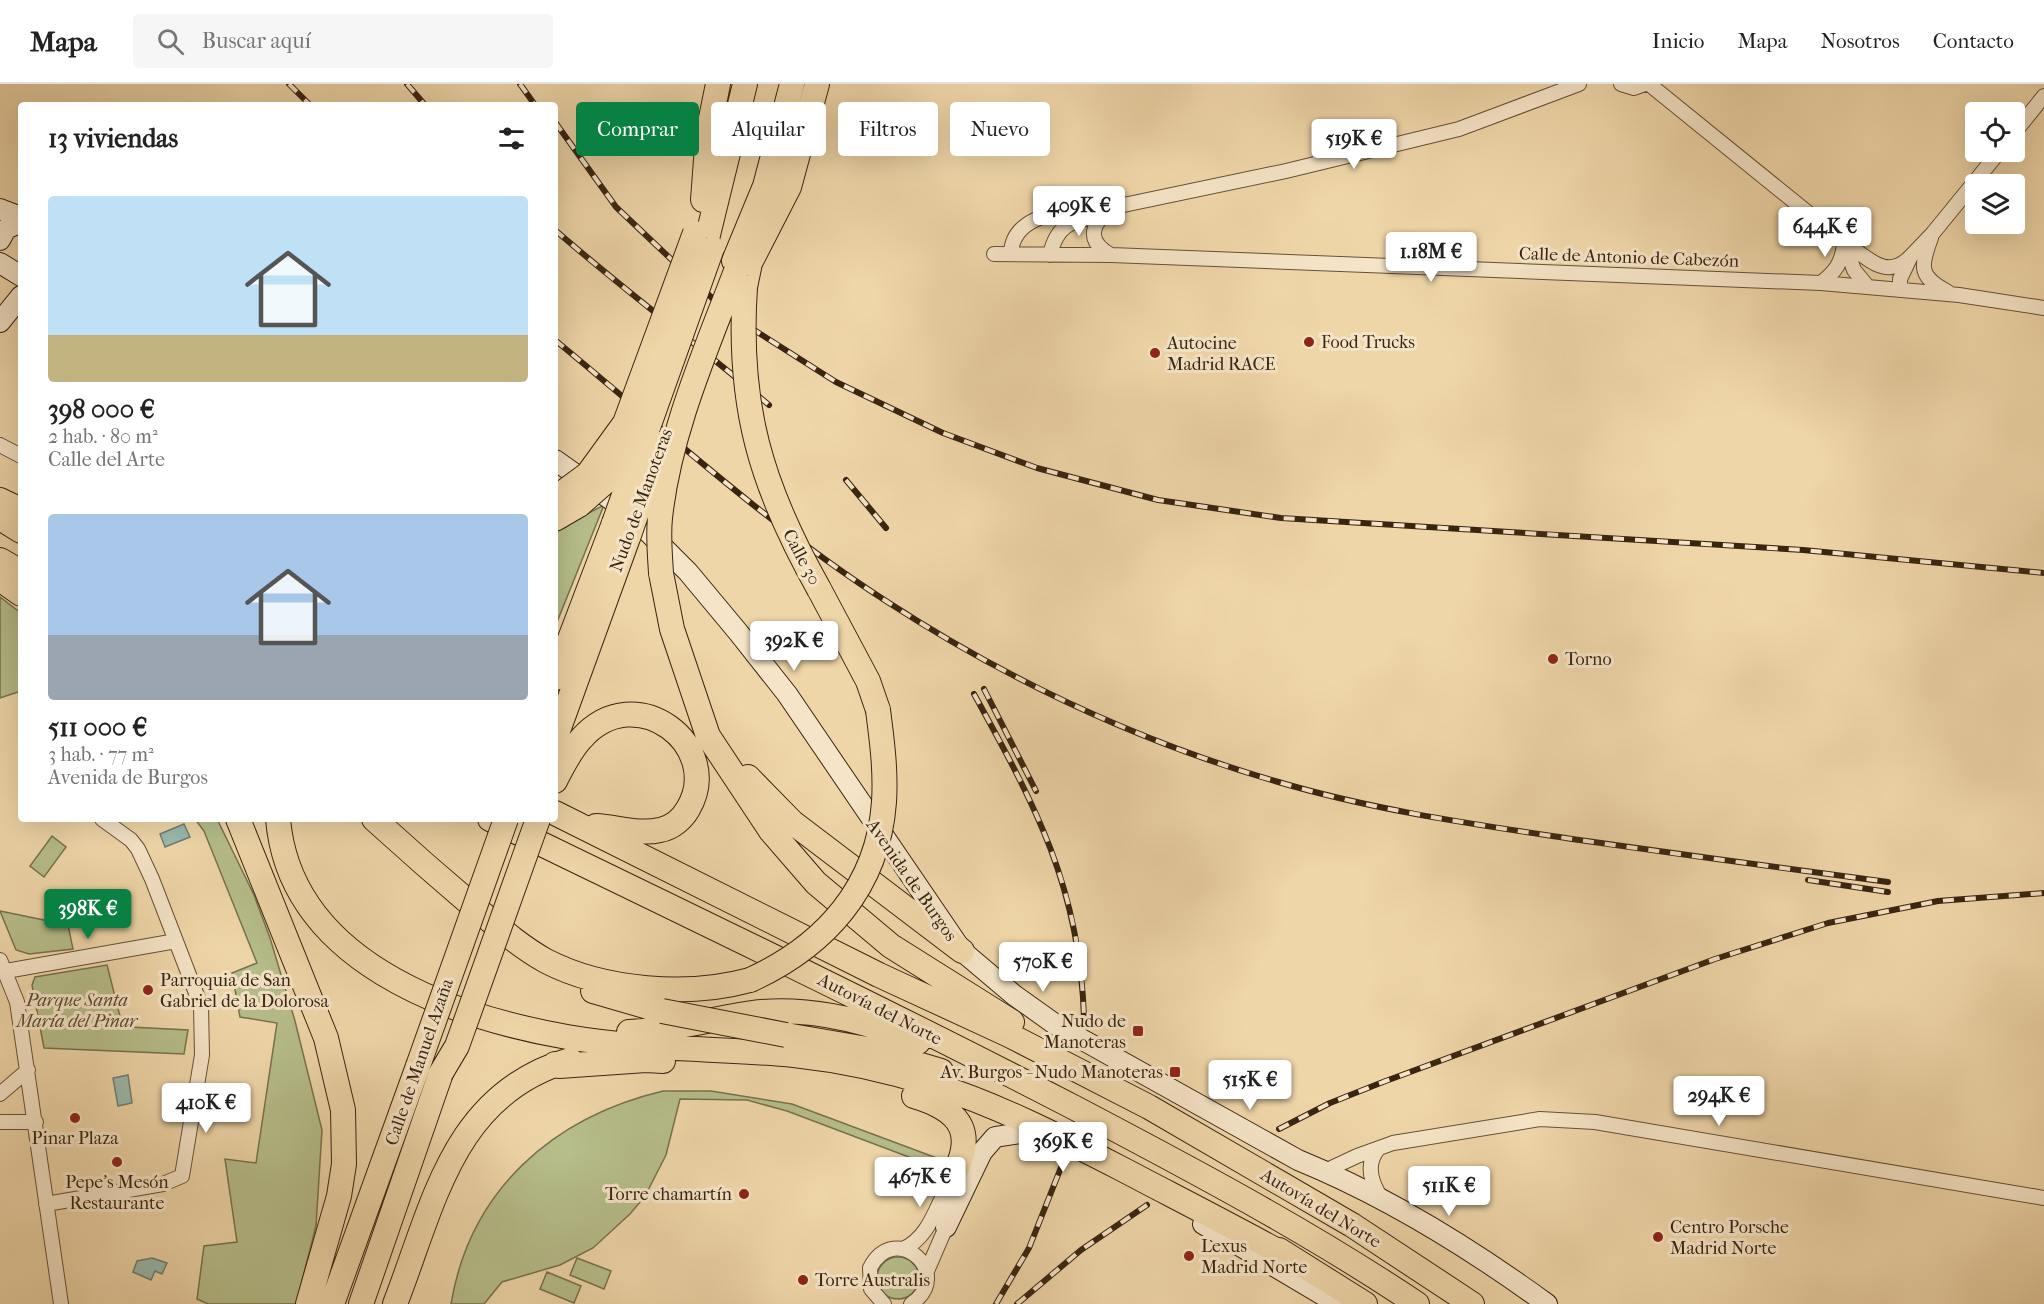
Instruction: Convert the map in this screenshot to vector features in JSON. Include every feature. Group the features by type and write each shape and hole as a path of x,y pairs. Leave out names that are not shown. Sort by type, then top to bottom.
{"highway":[{"path":"708,133 709,84"},
{"name":"Calle 30","path":"547,961 587,977 668,989 716,988 750,980 781,964 836,922 867,868 876,845 884,802 884,754 878,710 868,681 774,502 754,436 743,359 719,252 703,206 708,133 718,84"},
{"path":"745,84 719,252 713,331 684,417 665,485 659,529 661,573 672,629 708,736 771,831 816,883 891,946 1055,1048 1068,1065"},
{"path":"719,252 761,84"},
{"path":"719,252 775,84"},
{"path":"558,514 567,500 594,484 607,469 627,436 694,244 719,252 746,237 766,180 792,84"},
{"path":"719,252 779,183 805,84"},
{"name":"Calle 30","path":"719,252 750,263 789,187 817,84"},
{"name":"Calle 30","path":"567,500 616,438 719,252"},
{"name":"Nudo de Manoteras","path":"558,671 621,529 639,449 719,252"},
{"name":"Nudo de Manoteras","path":"558,729 621,529 719,252"},
{"path":"0,500 18,509"},
{"path":"0,518 18,529"},
{"path":"695,698 746,776 792,822 962,951"},
{"path":"560,771 581,739 598,723 623,714 644,714 669,726 684,741 693,761 696,780 693,799 682,819 661,830 635,831 581,825"},
{"name":"Autovía del Norte","path":"558,814 1149,1107 1352,1225 1472,1304"},
{"path":"239,822 326,1038 343,1110 344,1155 339,1196 308,1304"},
{"path":"279,822 290,874 307,901 342,944 381,972 431,999 490,1018 567,1037 823,1059 880,1070 931,1084 1029,1122 1292,1259"},
{"path":"377,822 516,942 547,961 558,976 582,988 662,1011 834,1042 902,1058 948,1073 1020,1105 1171,1183 1365,1304"},
{"path":"460,944 462,922 494,822"},
{"name":"Autovía del Norte","path":"496,822 868,1002 1036,1088 1181,1164 1338,1254 1417,1304"},
{"name":"Calle de Manuel Azaña","path":"332,1304 505,822"},
{"name":"Calle de Manuel Azaña","path":"361,1304 528,822"},
{"path":"441,1073 457,1046 537,822"},
{"path":"490,1018 584,1032 621,1033 655,1031 754,1013 823,1015 903,1036 1036,1088"},
{"path":"395,1304 449,1164 462,1139 493,1102 509,1089 530,1075 555,1064 599,1054 723,1051"},
{"path":"555,1064 559,1066 646,1060 789,1071 844,1078 918,1097 948,1109 961,1128 964,1142 962,1158 950,1182"},
{"path":"1123,1170 1212,1229"}],"street":[{"path":"1050,255 1053,240 1065,226 1108,211 1459,129 1579,84"},
{"path":"1621,84 1634,88 1647,84 1844,242 1885,268 1902,266 1934,233 1991,162"},
{"path":"2025,119 2044,96"},
{"path":"1011,254 1015,234 1031,220 1105,204 1108,211"},
{"path":"0,209 18,216"},
{"path":"1108,211 1096,223 1094,238 1104,251 1111,255"},
{"path":"0,240 6,229 18,223"},
{"path":"1934,233 1925,253 1924,272 1928,280 1953,295"},
{"path":"1821,283 1833,274 1839,265 1844,242"},
{"path":"1844,242 1854,270 1868,286"},
{"name":"Calle de Antonio de Cabezón","path":"994,254 1111,255 1821,283 1953,295 2044,308"},
{"path":"1900,290 1900,279 1911,256"},
{"path":"0,263 18,274"},
{"path":"0,322 18,300"},
{"path":"0,445 18,454"},
{"name":"Avenida de Burgos","path":"558,462 627,511 688,572 738,632 787,694 962,951 1014,995 1056,1025 1298,1160 1429,1227 1547,1304"},
{"path":"46,1204 163,1184 182,1176 202,1055 201,1006 176,941 138,849 131,840 106,822"},
{"path":"61,1304 17,1002 3,966 176,941"},
{"path":"0,1094 28,1070"},
{"path":"1325,1172 1357,1156 1393,1143 1540,1119 1564,1119 1595,1122 2044,1198"},
{"path":"0,1122 36,1122"},
{"path":"911,1304 923,1293 930,1257 987,1144 995,1137 1020,1133 1094,1167 1212,1229 1338,1304"},
{"path":"1378,1149 1372,1156 1370,1168 1376,1190 1385,1203"},
{"path":"877,1301 869,1275 873,1262 889,1250 903,1249 916,1243 924,1234 950,1182"},
{"path":"903,1249 918,1256 927,1271"}],"green space":[{"path":"604,505 558,620 558,529"},
{"path":"0,597 18,611 18,692 0,698"},
{"path":"197,822 218,822 254,895 270,938 295,1021 322,1130 316,1226 296,1304 208,1304 197,1299 204,1246 237,1242 225,1159 256,1163 277,1023 240,1017 232,973 257,963 204,831"},
{"path":"52,836 66,847 44,877 30,866"},
{"path":"0,911 68,925 73,949 29,954 16,950"},
{"name":"Parque Santa María del Pinar","path":"107,965 122,1024 130,1027 188,1030 184,1054 44,1048 32,985 35,977"},
{"path":"663,1091 711,1091 792,1104 942,1160 938,1168 787,1111 747,1100 680,1099 666,1155 645,1196 630,1214 593,1248 560,1265 502,1282 484,1304 451,1304 461,1263 477,1226 498,1193 523,1164 553,1139 587,1119 623,1103"},
{"path":"898,1257 906,1258 913,1263 918,1270 918,1286 913,1293 906,1298 898,1299 890,1298 883,1293 878,1286 877,1278 878,1270 883,1263 890,1258"},
{"path":"577,1258 611,1271 604,1289 570,1275"},
{"path":"547,1272 581,1286 574,1303 540,1289"}],"shaded area":[{"path":"184,824 190,837 165,847 160,834"},
{"path":"128,1075 132,1103 118,1106 113,1078"},
{"path":"152,1258 167,1263 162,1274 155,1271 151,1280 133,1272 137,1261"}],"railway":[{"path":"289,84 307,102"},
{"path":"407,84 422,102"},
{"path":"520,84 533,102"},
{"path":"558,126 616,207 729,314 836,382 943,433 1037,468 1158,500 1281,518 1803,550 2044,573"},
{"path":"558,232 769,405"},
{"path":"558,342 717,475 842,572 932,629 1025,682 1123,727 1173,747 1275,781 1385,808 1572,839 1888,882"},
{"path":"846,480 886,528"},
{"path":"984,689 1036,791"},
{"path":"974,694 1035,811 1064,887 1081,971 1084,1018"},
{"path":"1808,880 1888,892"},
{"path":"1279,1129 1330,1103 1383,1082 1715,959 1828,923 1938,901 2044,893"},
{"path":"996,1304 1029,1248 1062,1165"},
{"path":"1017,1304 1081,1250 1147,1205"}],"place":[{"name":"Food Trucks","path":"1309,342"},
{"name":"Autocine Madrid RACE","path":"1155,353"},
{"name":"Torno","path":"1553,659"},
{"name":"Parroquia de San Gabriel de la Dolorosa","path":"148,990"},
{"name":"Nudo de Manoteras","path":"1138,1031"},
{"name":"Av. Burgos - Nudo Manoteras","path":"1175,1072"},
{"name":"Pinar Plaza","path":"75,1118"},
{"name":"Pepe's Mesón Restaurante","path":"117,1162"},
{"name":"Torre chamartín","path":"744,1194"},
{"name":"Centro Porsche Madrid Norte","path":"1658,1237"},
{"name":"Lexus Madrid Norte","path":"1189,1256"},
{"name":"Torre Australis","path":"803,1280"}]}
